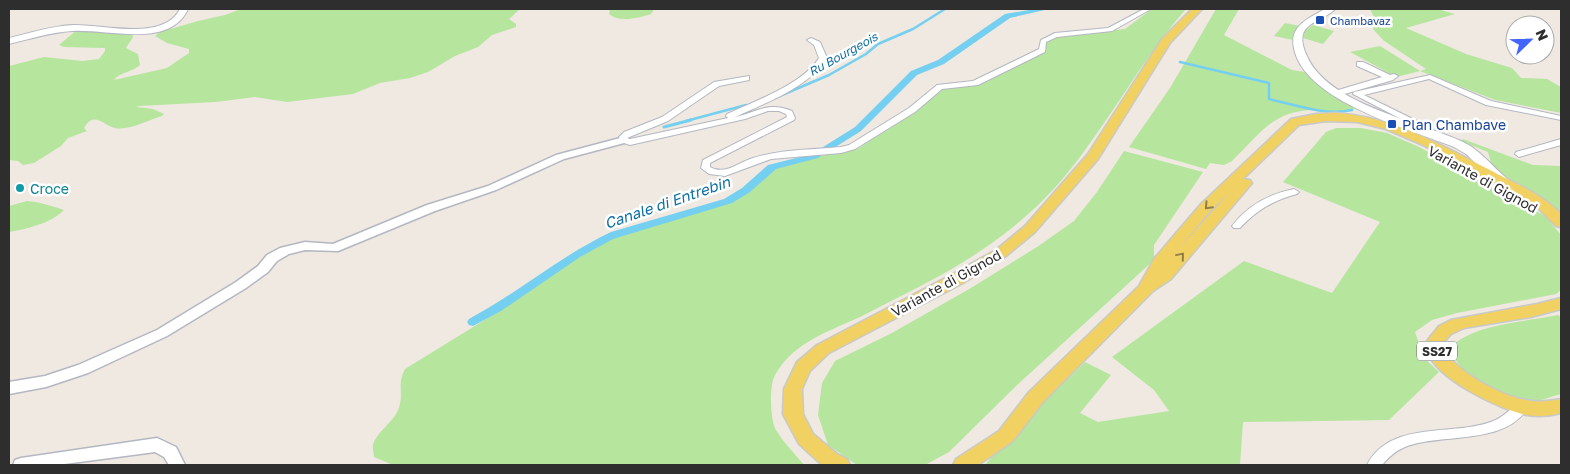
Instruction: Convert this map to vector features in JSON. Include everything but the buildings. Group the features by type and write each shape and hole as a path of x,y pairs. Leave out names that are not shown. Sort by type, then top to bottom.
{"main road":[{"path":"9,41 71,28 136,32 167,26 179,20 184,9"},
{"name":"Variante di Gignod","path":"840,465 830,460 806,439 793,414 793,389 803,367 823,349 920,299 1001,253 1030,229 1093,156 1166,41 1197,9"},
{"path":"1331,9 1300,30 1297,39 1300,57 1310,72 1338,93 1446,146 1458,158 1471,158 1473,153"},
{"name":"Variante di Gignod","path":"1146,289 1160,262 1206,207 1295,122 1324,117 1361,120 1397,129 1446,146 1476,168 1540,205 1561,224"},
{"name":"Variante di Gignod","path":"963,465 1006,436 1036,396 1146,289 1165,276 1237,190 1301,128 1310,124 1338,121 1376,127 1394,133 1518,196 1561,224"},
{"path":"1473,153 1477,171 1518,196"},
{"path":"1473,153 1491,173 1505,184"},
{"name":"SS27","path":"1561,303 1550,307 1463,323 1444,330 1438,337 1436,344 1439,356 1456,374 1478,389 1522,407 1542,410 1561,406"}],"street":[{"path":"9,388 46,381 83,369 162,333 241,285 262,269 272,258 285,251 305,246 334,248 352,242 431,208 492,188 552,160 624,140 630,142 754,115 767,109 780,109 790,113 791,118 706,162 705,168 712,172 725,173 752,161 770,156 840,150 858,144 912,110 940,87 975,83 1042,50 1043,41 1055,35 1110,30 1148,9"},
{"path":"727,120 727,118 775,96 820,65 822,58 817,44 811,40"},
{"path":"1338,93 1392,77 1360,64"},
{"path":"1446,146 1357,94 1430,77 1489,103 1561,118"},
{"path":"624,140 623,137 627,134 656,124 680,111 717,84 746,78"},
{"path":"1519,154 1561,142"},
{"path":"1237,226 1256,208 1277,194 1294,192"},
{"path":"1374,465 1385,453 1400,443 1492,426 1516,415 1522,407"},
{"path":"21,465 157,445 170,452 177,465"}],"green space":[{"path":"241,9 520,9 509,19 516,24 516,27 492,35 478,47 455,56 428,72 410,78 380,83 353,94 287,102 255,97 215,102 139,106 136,107 153,109 164,114 138,125 120,129 111,127 99,120 92,120 84,128 87,131 68,138 61,146 34,163 23,165 18,161 9,160 9,66 44,57 82,61 99,59 105,48 64,47 59,45 78,29 132,34 133,37 126,48 138,54 140,65 114,80 167,68 189,53 189,49 167,43 155,36 160,32"},
{"path":"608,9 654,9 651,14 624,19 613,17 609,14 610,11"},
{"path":"1152,9 1186,9 1155,48 1084,151 1060,182 1032,211 989,245 943,274 864,315 814,338 783,363 773,380 772,419 779,435 804,465 393,465 374,457 373,446 375,440 393,419 398,410 401,399 401,380 405,369 496,313 546,276 615,236 724,203 750,188 775,166 859,148 947,87 975,86 984,83 1045,51 1046,43 1058,36 1125,29"},
{"path":"1216,9 1239,9 1224,35 1292,70 1305,72 1320,86 1360,106 1343,111 1315,110 1288,114 1268,125 1232,161 1224,165 1210,163 1206,169 1129,147 1170,88"},
{"path":"1370,9 1437,9 1455,14 1406,28 1466,54 1512,68 1521,78 1547,79 1561,87 1561,113 1495,100 1420,71 1426,69 1383,40 1373,29 1375,19"},
{"path":"1285,23 1300,26 1293,40 1274,36"},
{"path":"1313,25 1334,31 1323,44 1303,38 1305,31"},
{"path":"1380,46 1420,71 1396,77 1350,52"},
{"path":"1336,128 1361,128 1387,133 1419,147 1545,216 1561,235 1561,290 1556,294 1457,313 1432,320 1415,332 1424,358 1439,372 1389,420 1243,422 1240,465 985,465 1011,434 1085,362 1111,375 1080,413 1098,422 1169,411 1154,390 1112,357 1244,261 1332,293 1380,222 1283,182 1326,132"},
{"path":"1463,139 1533,165 1561,166 1561,219 1498,174 1492,167 1488,152 1461,141"},
{"path":"1124,151 1203,172 1154,245 1154,260 1016,386 949,452 925,465 857,465 828,445 818,415 822,383 835,361 892,333 971,288 1037,247 1074,221 1097,192"},
{"path":"27,201 64,210 46,222 9,232 9,206"},
{"path":"1558,315 1561,317 1561,394 1531,402 1512,399 1490,389 1470,376 1456,360 1454,353 1455,343 1466,336 1504,324"}],"waterway":[{"name":"Ru Bourgeois","path":"775,98 829,75 866,54 878,44 913,29 945,9"},
{"name":"Canale di Entrebin","path":"473,322 497,309 570,258 615,234 728,201 746,190 772,167 815,156 858,129 914,73 941,62 1008,16 1045,9"},
{"path":"1180,62 1269,83 1269,99 1321,111 1352,110"},
{"name":"Ru Bourgeois","path":"686,121 746,105"},
{"name":"Ru Bourgeois","path":"664,127 691,120"}],"place":[{"name":"Chambavaz","path":"1320,20"},
{"name":"Plan Chambave","path":"1392,124"},
{"name":"Croce","path":"20,188"}]}
